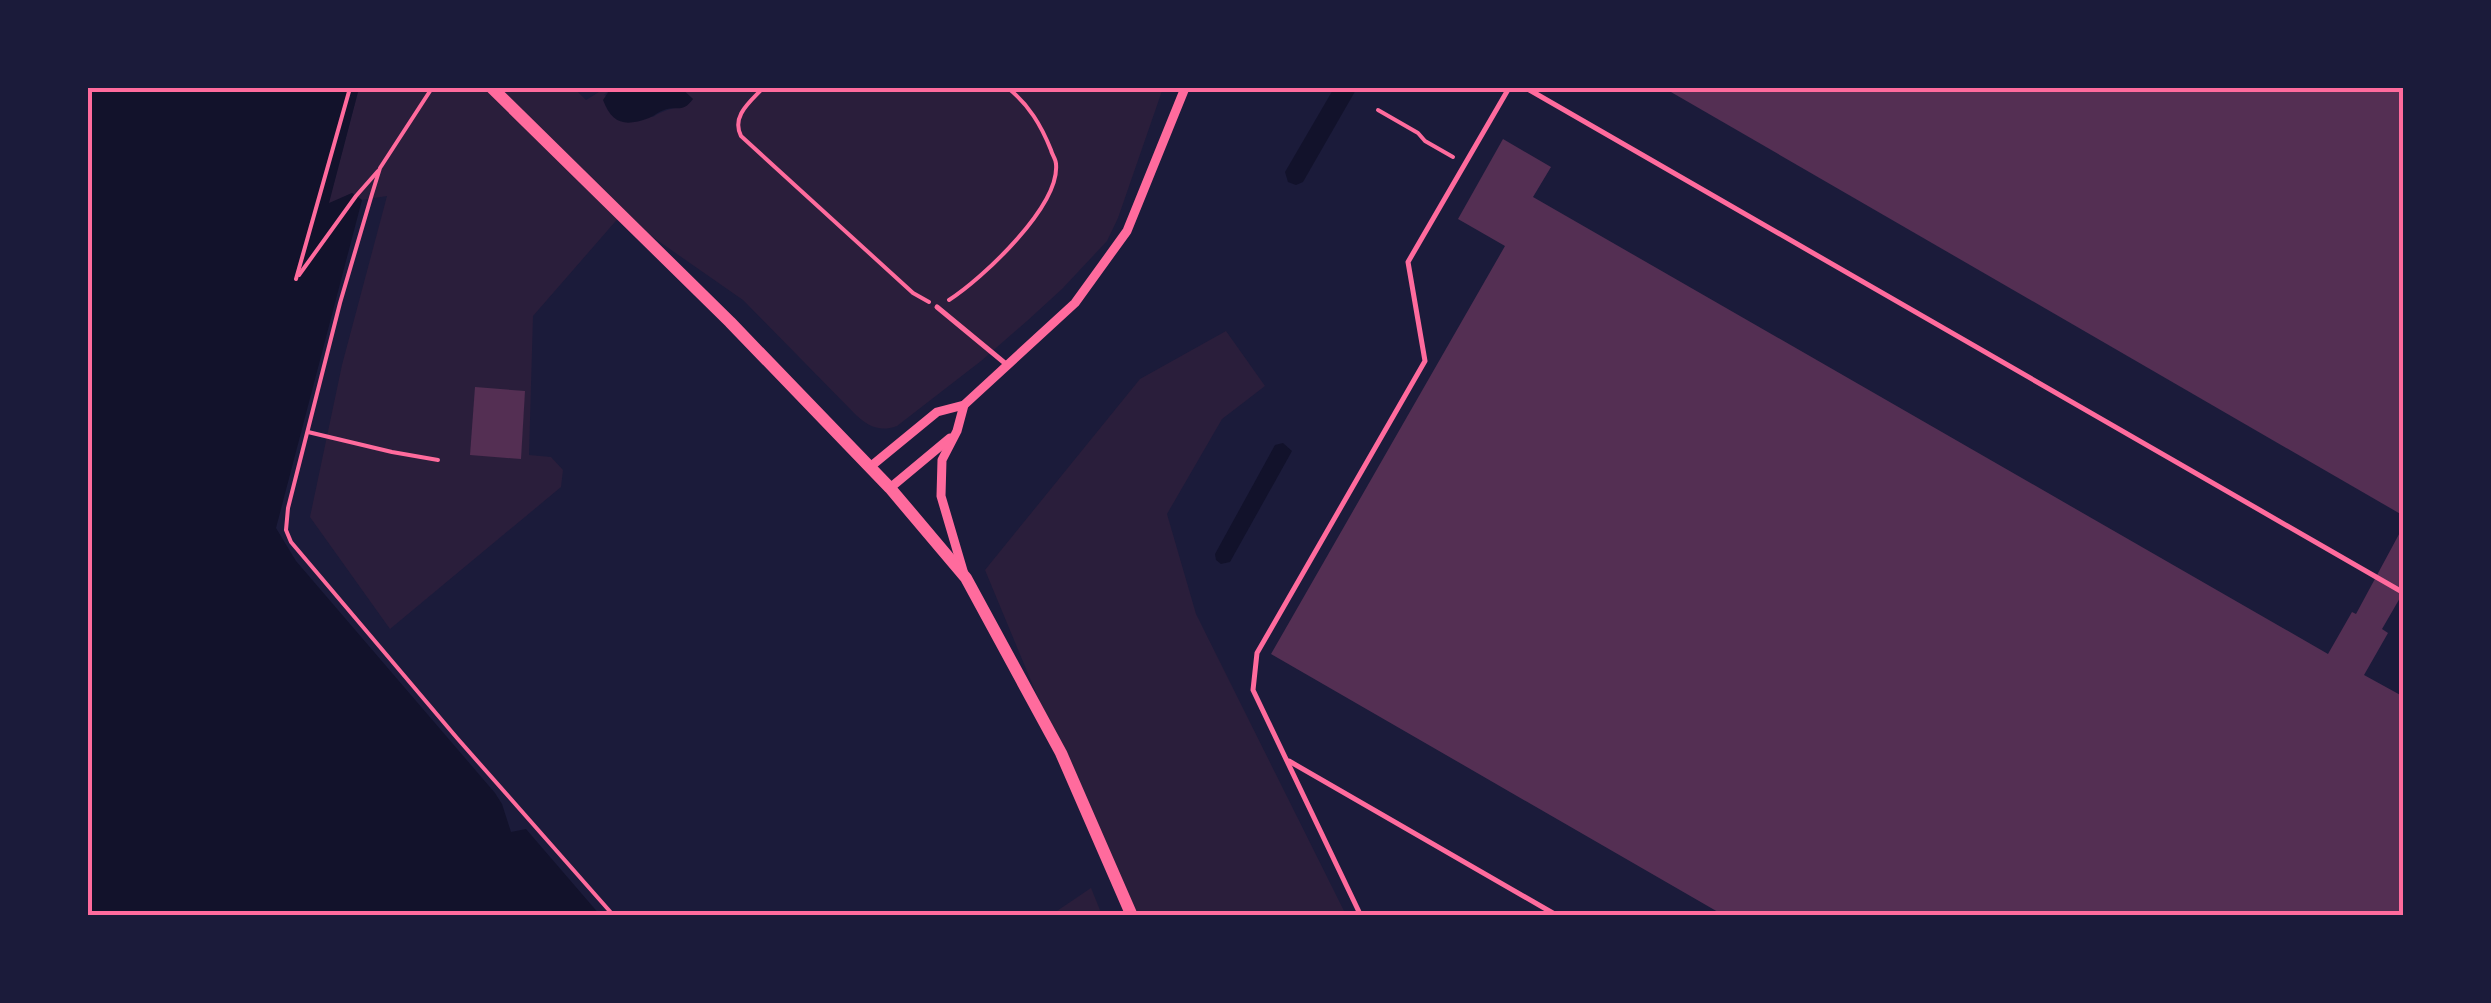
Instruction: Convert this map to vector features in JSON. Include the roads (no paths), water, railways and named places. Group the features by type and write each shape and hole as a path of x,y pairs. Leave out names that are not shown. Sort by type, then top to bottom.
{"main road":[{"path":"492,88 730,322 890,488 966,578 1060,753 1132,916"}],"street":[{"path":"870,467 938,412 964,405 1075,303 1127,231 1185,88"},
{"path":"890,488 957,431 964,405"},
{"path":"953,435 942,460 941,496 966,578"}],"lane":[{"path":"1361,916 1253,690 1257,652 1425,361 1408,262 1509,88"},
{"path":"1526,88 2404,593"},
{"path":"937,307 1008,366"},
{"path":"1286,759 1558,916"}]}
